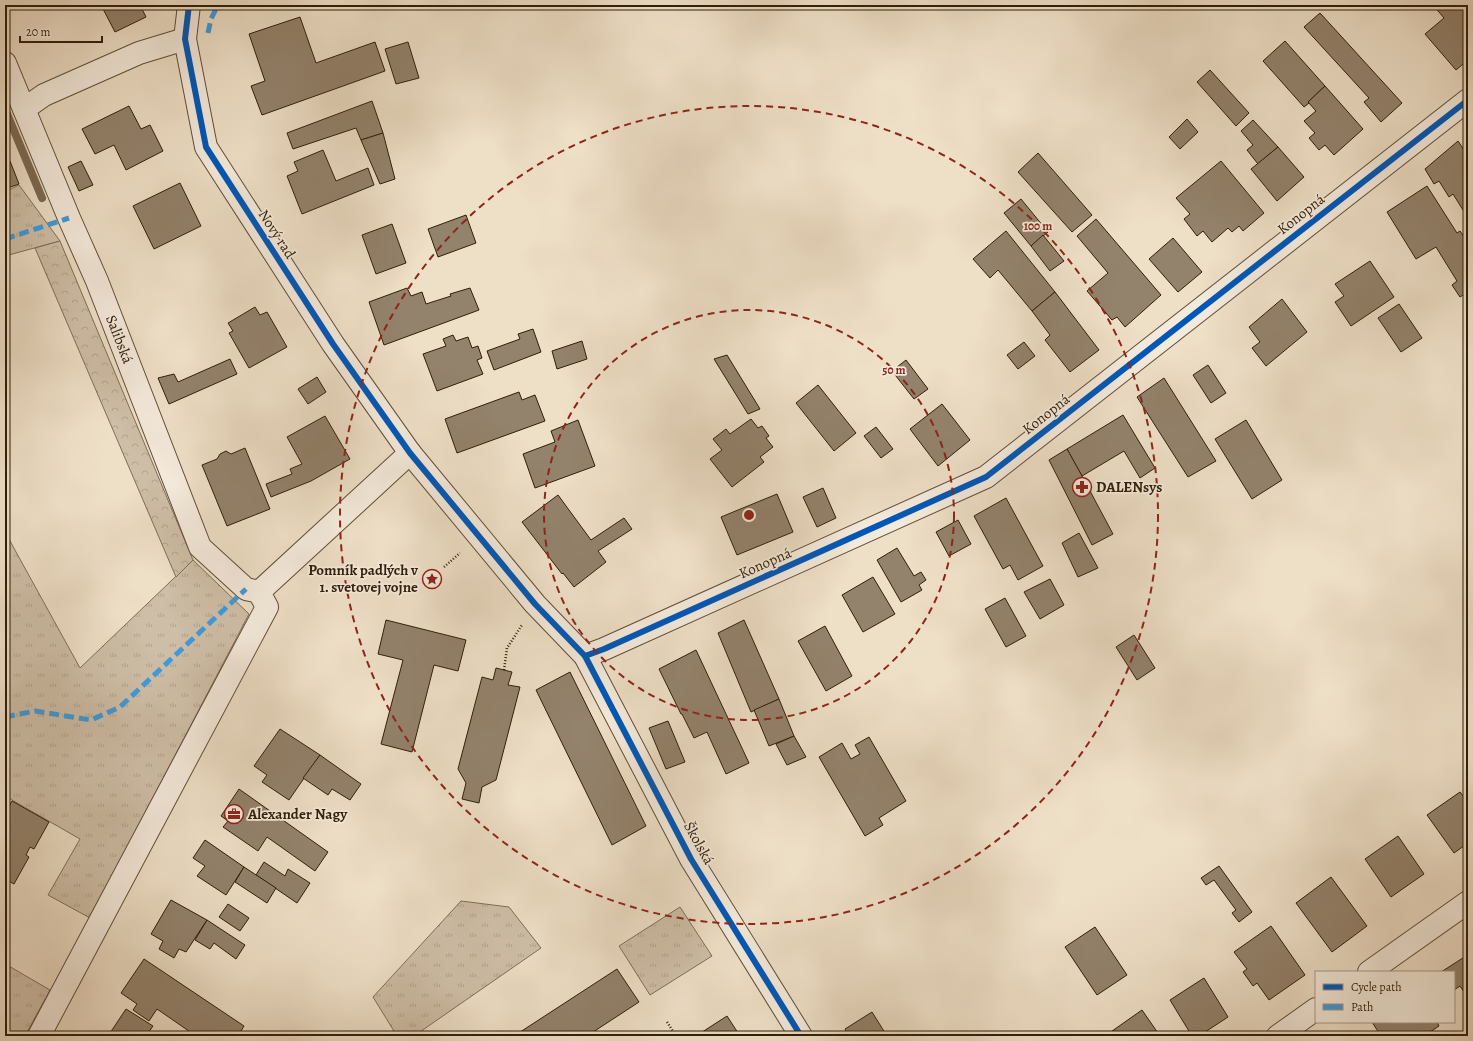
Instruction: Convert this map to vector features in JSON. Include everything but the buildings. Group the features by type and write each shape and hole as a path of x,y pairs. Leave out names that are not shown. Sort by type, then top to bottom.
{"street":[{"name":"Nový rad","path":"188,5 185,39 206,147 333,344 410,453 535,604"},
{"path":"24,109 44,95 139,53 185,39"},
{"name":"Salibská","path":"5,63 69,218 97,281 200,547 246,589 259,592"},
{"name":"Konopná","path":"586,656 986,477 1468,100"},
{"path":"39,1036 267,607 259,592 410,453"},
{"name":"Školská","path":"535,604 586,656 691,859 801,1036"},
{"path":"1370,971 1468,902"},
{"path":"1278,1036 1315,1010"}],"path":[{"path":"504,670 507,648 535,604"},
{"path":"667,1022 676,1036"}],"green space":[{"path":"19,185 60,241 5,256 5,192"},
{"path":"60,241 193,560 176,577 35,248"},
{"path":"5,532 80,668 193,560 249,614 90,918 48,895 80,839 5,796"},
{"path":"461,901 509,907 541,948 414,1036 397,1036 373,997"},
{"path":"680,907 712,956 650,995 619,946"},
{"path":"7,965 50,990 25,1036 5,1036 5,968"}],"waterway":[{"path":"5,109 42,198"}],"marked path":[{"path":"208,33 211,19 218,5"},
{"path":"5,239 69,218"},
{"path":"5,717 35,711 91,720 120,707 246,589"}],"cycle path":[{"path":"189,5 185,39 206,147 333,344 410,453 535,604 585,656 691,859 801,1036"},
{"path":"585,656 604,649 986,477 1468,100"}],"place":[{"name":"DALENsys","path":"1082,487"},
{"name":"Pomník padlých v 1. svetovej vojne","path":"432,579"},
{"name":"Alexander Nagy","path":"234,814"}]}
